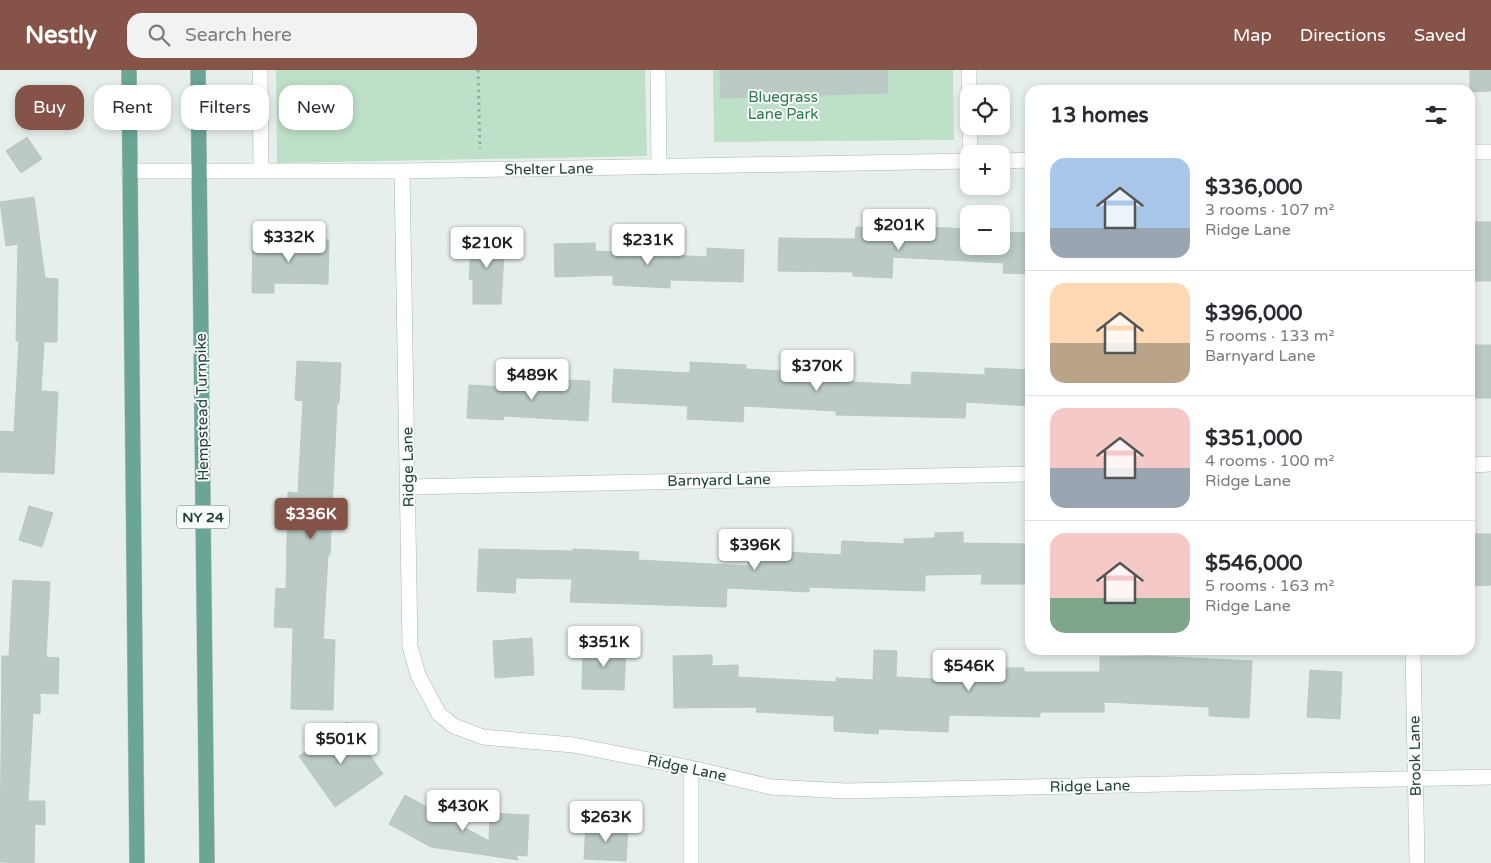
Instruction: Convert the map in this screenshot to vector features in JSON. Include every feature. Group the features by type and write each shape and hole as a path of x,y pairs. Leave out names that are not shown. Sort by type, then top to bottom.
{"main road":[{"path":"129,70 138,863"},
{"name":"Hempstead Turnpike","path":"198,70 207,863"}],"street":[{"path":"260,70 261,170"},
{"path":"658,70 659,167"},
{"path":"969,70 969,85"},
{"path":"1475,152 1491,152"},
{"path":"1010,161 1025,160"},
{"name":"Shelter Lane","path":"129,171 402,171 960,161"},
{"name":"Ridge Lane","path":"402,171 410,646 418,675 439,714 454,726 483,738 572,745 691,768 771,787 846,791 1491,777"},
{"path":"1475,465 1491,464"},
{"name":"Barnyard Lane","path":"408,487 1025,474"},
{"name":"Brook Lane","path":"1413,655 1417,863"},
{"path":"691,768 691,863"}],"path":[{"path":"478,70 480,170"}],"green space":[{"path":"276,70 645,70 647,156 277,163"},
{"name":"Bluegrass Lane Park","path":"713,70 953,70 954,140 714,142"}],"building":[{"path":"720,70 887,70 888,93 721,98"},
{"path":"1470,70 1491,70 1491,91 1475,92 1475,85 1470,85"},
{"path":"27,137 42,159 21,173 6,151"},
{"path":"34,197 45,278 58,279 57,342 44,342 41,391 58,392 54,474 0,472 0,431 14,432 19,341 16,341 18,244 6,246 0,202"},
{"path":"1475,222 1491,222 1491,281 1475,281"},
{"path":"856,227 923,230 924,227 960,229 960,255 1010,255 1010,232 1025,233 1025,274 1003,273 1004,263 893,257 892,278 853,276 853,272 778,271 779,238 855,239"},
{"path":"472,236 505,238 501,304 473,304 473,280 469,279"},
{"path":"253,239 329,240 328,284 274,283 274,293 252,293"},
{"path":"595,243 595,251 707,257 707,248 744,250 743,282 670,280 670,288 613,285 613,275 555,277 554,244"},
{"path":"1475,345 1491,345 1491,398 1475,398"},
{"path":"297,361 341,363 339,403 337,403 330,555 328,555 323,639 335,640 333,710 291,709 293,628 274,627 276,588 286,589 288,492 298,493 303,401 295,400"},
{"path":"690,362 746,365 746,369 816,373 815,380 911,385 912,372 985,375 985,368 1025,370 1025,406 966,402 965,418 836,415 836,411 744,406 743,422 687,419 688,406 612,402 614,369 690,373"},
{"path":"539,379 590,381 588,421 504,416 503,420 467,418 469,385 538,389"},
{"path":"29,506 53,513 42,547 19,540"},
{"path":"963,532 963,543 1025,544 1025,584 981,584 982,574 925,575 925,591 809,587 809,592 727,588 726,607 570,602 572,579 516,578 515,593 477,591 479,549 573,551 573,549 639,552 638,560 748,566 749,550 841,555 842,541 904,544 904,539 935,538 935,533"},
{"path":"1475,534 1491,534 1491,585 1475,586"},
{"path":"13,580 50,582 46,657 59,658 58,694 40,693 40,714 33,713 28,801 45,801 45,825 35,824 34,863 0,862 2,656 9,656"},
{"path":"532,638 534,675 495,678 493,641"},
{"path":"583,646 626,647 624,690 582,689"},
{"path":"874,650 897,651 896,677 985,682 996,681 996,668 1024,668 1024,672 1100,672 1100,657 1152,656 1252,661 1249,718 1209,716 1209,707 1104,702 1104,712 1040,712 1040,717 949,715 948,732 879,729 878,734 834,731 834,716 756,712 757,707 674,708 673,656 712,655 712,666 738,665 738,677 836,682 836,678 873,680"},
{"path":"1310,670 1342,672 1340,719 1307,717"},
{"path":"347,722 383,774 335,807 299,756"},
{"path":"405,795 489,841 490,813 529,815 527,856 514,855 518,860 431,847 389,824"},
{"path":"586,824 628,827 626,861 584,859"}]}
